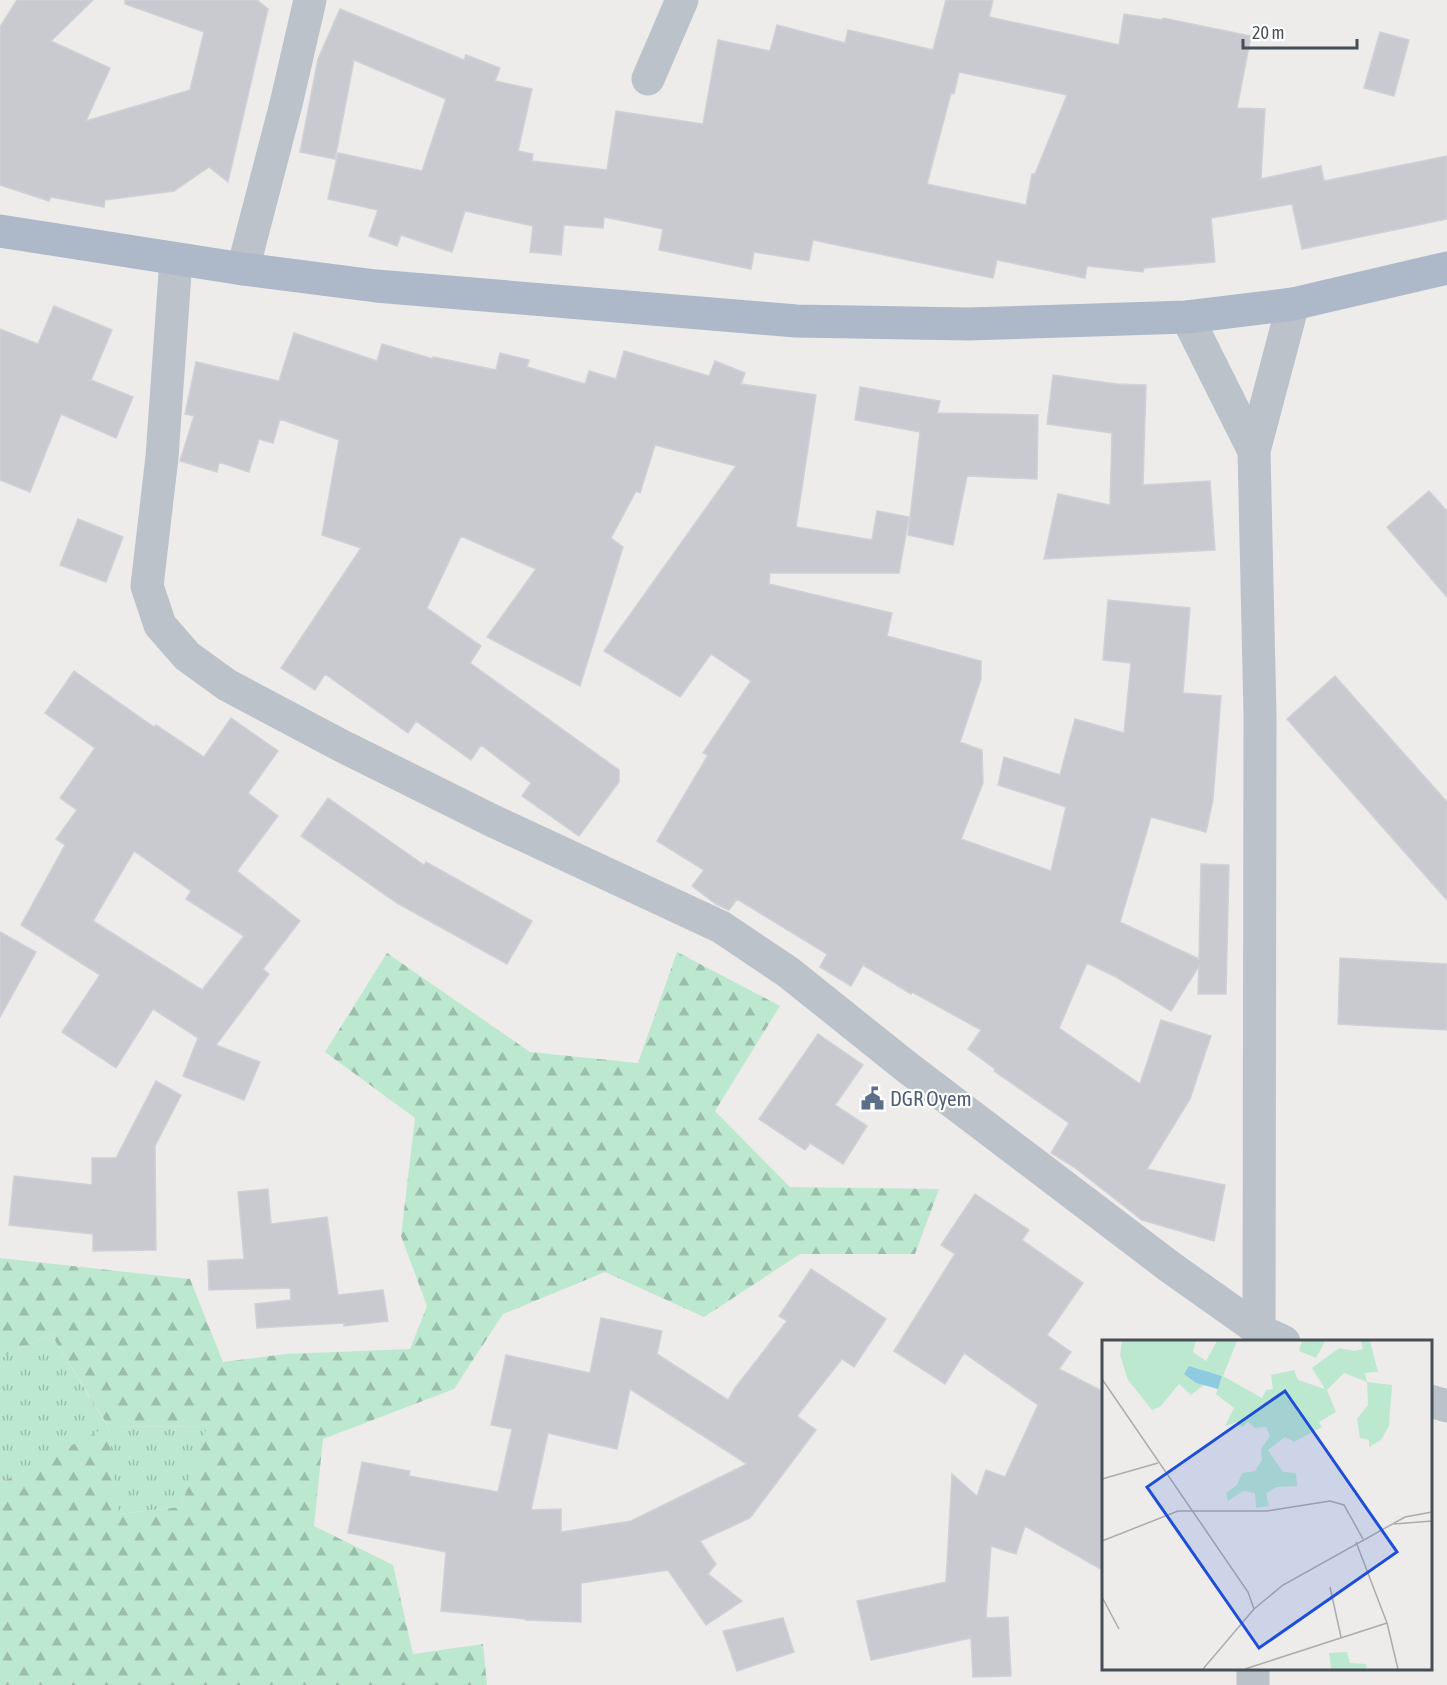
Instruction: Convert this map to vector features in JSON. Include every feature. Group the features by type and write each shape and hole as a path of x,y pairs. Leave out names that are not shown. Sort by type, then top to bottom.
{"main road":[{"path":"0,231 243,269 376,286 796,321 968,324 1186,317 1293,304 1447,268"}],"street":[{"path":"243,269 286,104 310,0"},
{"path":"648,79 682,0"},
{"path":"176,259 162,457 147,586 160,625 187,656 227,685 340,745 491,820 721,927 788,972 908,1068 1267,1338"},
{"path":"1267,1338 1260,715 1254,451 1293,304"},
{"path":"1186,317 1254,451"},
{"path":"1432,1401 1447,1406"}],"green space":[{"path":"677,952 780,1006 715,1111 790,1187 939,1189 915,1254 800,1254 704,1317 605,1272 503,1314 454,1389 323,1439 314,1526 393,1565 413,1654 483,1644 487,1685 0,1685 0,1483 108,1426 51,1334 0,1358 0,1258 190,1279 223,1362 285,1354 410,1349 427,1306 401,1236 415,1118 325,1052 387,953 530,1052 638,1063","holes":["207,1426 181,1507 119,1514 108,1427"]},
{"path":"51,1334 108,1427 0,1483 0,1358"},
{"path":"208,1426 181,1507 118,1514 108,1427"}],"building":[{"path":"17,0 93,0 51,41 110,68 86,121 190,90 204,32 125,4 125,0 257,0 268,9 228,182 209,167 174,191 105,200 104,207 51,197 49,201 0,185 0,27"},
{"path":"946,0 993,0 989,17 1119,45 1124,14 1162,20 1163,18 1251,36 1237,108 1265,109 1261,179 1321,166 1324,181 1447,156 1447,219 1302,249 1292,204 1211,218 1215,262 1144,268 1143,272 1087,266 1085,278 997,260 993,278 813,240 809,261 754,252 751,269 659,250 663,229 604,217 603,228 564,225 561,255 530,252 533,226 465,211 452,252 401,235 397,246 369,236 378,210 328,199 338,153 422,171 446,99 354,60 335,159 300,152 318,59 340,9 464,60 466,55 500,68 495,81 532,89 518,151 533,154 532,161 607,170 616,111 703,124 718,40 770,51 777,25 845,43 848,30 933,50","holes":["959,72 1067,95 1035,174 1032,174 1026,205 927,184 951,93 954,94"]},
{"path":"1380,32 1409,40 1394,96 1364,88"},
{"path":"54,306 112,330 91,380 133,397 116,438 61,414 30,492 0,480 0,329 38,344"},
{"path":"294,333 377,361 382,344 433,359 433,357 496,370 500,353 529,360 527,367 585,384 589,371 616,379 624,351 709,376 715,361 745,373 741,384 816,395 796,527 872,540 877,511 909,517 899,573 770,573 769,584 892,613 887,636 981,661 981,679 960,742 982,750 983,783 961,839 1051,871 1066,807 998,785 1004,757 1060,775 1075,719 1124,733 1131,663 1103,660 1108,600 1190,608 1183,693 1221,696 1213,800 1206,832 1151,817 1120,922 1199,959 1201,864 1229,865 1226,994 1198,994 1199,966 1171,1011 1116,977 1087,963 1059,1028 1140,1084 1161,1020 1211,1036 1190,1099 1147,1169 1225,1185 1214,1241 1142,1220 1074,1167 1051,1153 1069,1123 994,1071 995,1069 968,1049 981,1030 912,992 911,994 863,965 851,986 820,967 827,954 737,899 729,910 716,904 692,886 704,870 657,841 708,755 703,753 751,681 711,654 680,697 604,651 736,466 655,445 640,493 636,491 611,538 623,547 580,686 487,637 536,569 461,536 427,608 481,646 470,663 619,770 619,782 579,836 522,796 531,783 481,745 471,760 416,721 408,733 325,674 315,690 281,668 361,548 322,535 339,440 280,419 273,443 259,439 249,472 219,462 217,472 180,461 194,416 185,414 196,362 279,381"},
{"path":"1053,375 1116,384 1146,385 1143,485 1210,481 1215,550 1044,559 1058,494 1110,505 1112,433 1047,424"},
{"path":"860,387 940,401 937,413 1038,415 1037,479 967,476 953,545 908,535 920,432 855,420"},
{"path":"1429,491 1447,511 1447,597 1387,527"},
{"path":"78,519 123,537 106,582 60,565"},
{"path":"74,671 154,727 156,725 204,757 231,718 278,751 248,793 278,816 237,871 300,921 263,969 269,974 216,1045 260,1062 244,1100 183,1076 198,1038 200,1039 153,1009 116,1068 62,1032 100,975 21,925 65,845 56,839 77,810 60,798 95,748 45,713","holes":["134,851 191,891 186,899 244,936 202,990 93,921"]},
{"path":"1335,676 1447,802 1447,900 1287,719"},
{"path":"328,798 424,865 426,862 532,921 507,964 397,903 301,836"},
{"path":"0,932 36,952 0,1017"},
{"path":"1340,958 1447,964 1447,1030 1338,1024"},
{"path":"818,1034 863,1065 835,1105 867,1126 843,1164 810,1143 805,1150 759,1119"},
{"path":"156,1081 181,1095 155,1146 156,1250 93,1251 93,1234 9,1225 14,1176 92,1185 92,1158 116,1158"},
{"path":"268,1189 271,1224 327,1217 338,1295 383,1290 388,1321 344,1326 344,1323 257,1328 255,1304 291,1300 290,1288 209,1290 208,1261 244,1259 238,1192"},
{"path":"975,1194 1029,1230 1022,1240 1083,1283 1047,1335 1071,1352 1059,1369 1102,1391 1102,1570 1025,1526 1016,1554 991,1546 986,1618 1008,1617 1011,1676 973,1677 971,1638 871,1660 857,1601 946,1582 952,1474 977,1496 986,1470 1005,1477 1038,1405 964,1353 945,1384 894,1351 955,1254 941,1245"},
{"path":"811,1269 886,1319 854,1367 842,1359 797,1416 816,1430 750,1518 700,1541 716,1564 708,1574 742,1601 706,1625 668,1570 581,1583 581,1622 526,1620 441,1611 446,1552 348,1533 362,1462 410,1471 409,1476 498,1492 512,1429 491,1425 506,1355 590,1373 601,1318 662,1331 657,1354 728,1400 787,1321 779,1316","holes":["630,1389 747,1464 631,1521 561,1532 561,1509 531,1510 548,1433 617,1449"]},
{"path":"783,1618 794,1652 737,1671 723,1631"}],"place":[{"name":"DGR Oyem","path":"872,1099"}]}
